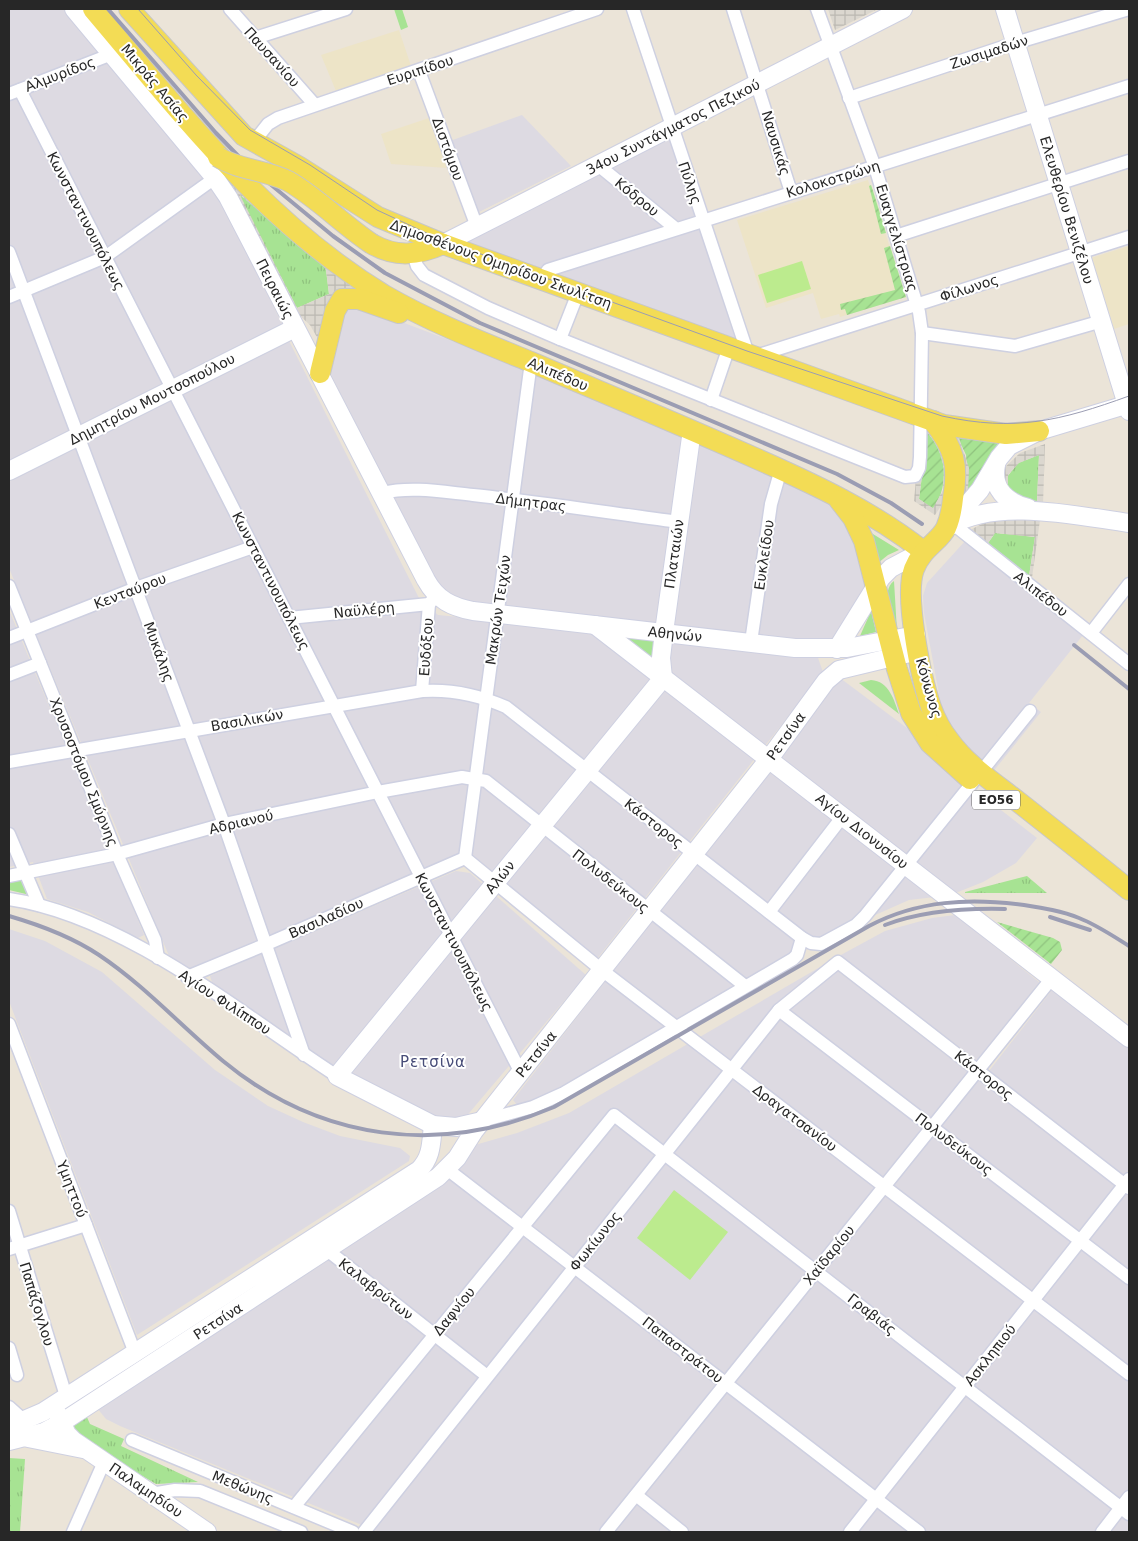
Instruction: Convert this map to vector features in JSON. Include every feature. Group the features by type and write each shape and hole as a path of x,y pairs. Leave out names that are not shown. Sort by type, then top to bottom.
{"main road":[{"name":"Πειραιώς","path":"74,9 228,197 382,493 426,580 433,600"},
{"name":"Μικράς Ασίας","path":"93,9 218,157"},
{"name":"Δημοσθένους Ομηρίδου Σκυλίτση","path":"129,9 232,126 253,143 298,166 378,217 443,244 540,280 927,419 957,428 990,433 1016,434 1039,431"},
{"name":"34ου Συντάγματος Πεζικού","path":"443,244 902,9"},
{"name":"Ελευθερίου Βενιζέλου","path":"1005,9 1129,406"},
{"path":"218,157 230,163 275,176 294,184 372,244 394,253 413,254 443,244"},
{"name":"Αλιπέδου","path":"218,157 274,211 354,274 386,295 465,335 692,430 832,493 895,530 923,551"},
{"path":"320,373 336,306 346,298 359,299 465,335"},
{"name":"Δημητρίου Μουτσοπούλου","path":"9,471 295,328"},
{"path":"837,649 876,585 891,568 923,551 949,527 980,490 1009,446 1039,431 1129,406"},
{"path":"927,419 948,442 956,468 949,527"},
{"name":"Πλαταιών","path":"664,678 661,658 692,430"},
{"path":"996,465 996,484 1003,496 1015,505 1040,512"},
{"name":"Κόνωνος","path":"832,493 848,511 860,531 906,700 920,729 938,752 977,777 1129,890"},
{"path":"949,527 964,520 998,512 1040,512 1129,522"},
{"name":"Κόνωνος","path":"923,551 914,569 909,589 928,698 936,720 977,777 1129,906"},
{"name":"Αθηνών","path":"433,600 457,608 497,614 802,648 892,648 917,643"},
{"name":"Αγίου Διονυσίου","path":"595,625 1129,1038"},
{"name":"Ρετσίνα","path":"19,1427 44,1432 61,1423 429,1184 447,1169 482,1121 603,971 769,759 832,674 892,648"},
{"name":"Αλών","path":"337,1076 664,678"},
{"name":"Αγίου Φιλίππου","path":"337,1076 433,1125"},
{"path":"433,1125 456,1127 482,1121"},
{"name":"Ρετσίνα","path":"19,1427 418,1170 428,1158 431,1150 433,1125"},
{"name":"Παλαμηδίου","path":"60,1401 61,1423 67,1434 84,1449 207,1532"},
{"path":"9,1441 19,1427"},
{"name":"Παλαμηδίου","path":"19,1427 84,1449"}],"street":[{"name":"Παυσανίου","path":"230,9 314,104"},
{"path":"255,38 346,9"},
{"name":"Ευριπίδου","path":"253,143 272,121 314,104 419,71 597,9"},
{"name":"Πύλης","path":"633,9 702,220 750,355"},
{"name":"Ναυσικάς","path":"732,9 791,192"},
{"name":"Ευαγγελίστριας","path":"711,400 905,476 911,478 918,473 927,419 922,333 917,305 875,166 817,9"},
{"name":"Ζωσιμαδών","path":"849,98 1015,43 1129,9"},
{"name":"Αλμυρίδος","path":"14,92 112,54"},
{"name":"Διστόμου","path":"419,71 476,227"},
{"name":"Κολοκοτρώνη","path":"540,280 548,270 675,228 1129,86"},
{"name":"Κωνσταντινουπόλεως","path":"14,92 105,257 521,1073"},
{"path":"896,236 1129,161"},
{"name":"Κόδρου","path":"598,165 675,228"},
{"path":"9,296 105,257 214,178"},
{"name":"Φίλωνος","path":"750,355 759,355 1129,237"},
{"name":"Μυκάλης","path":"9,252 224,824 304,1055"},
{"path":"413,254 420,270 431,280 488,308 711,400 729,348"},
{"path":"560,339 578,293"},
{"path":"922,333 1015,346 1102,321"},
{"name":"Μακρών Τειχών","path":"465,858 531,362"},
{"name":"Ευκλείδου","path":"751,642 771,504 781,469"},
{"name":"Δήμητρας","path":"382,493 397,490 416,490 512,499 679,522"},
{"name":"Αλιπέδου","path":"949,527 1091,633 1129,664"},
{"name":"Κενταύρου","path":"9,638 136,588 253,547"},
{"path":"1091,633 1129,584"},
{"name":"Χρυσοστόμου Σμύρνης","path":"9,586 117,854 155,940 158,958"},
{"name":"Ναϋλέρη","path":"289,618 433,600"},
{"name":"Ευδόξου","path":"422,691 433,600"},
{"path":"9,675 40,663"},
{"name":"Βασιλικών","path":"9,762 422,691 438,690 486,698"},
{"name":"Κάστορος","path":"486,698 506,707 802,938"},
{"path":"482,1121 547,1101 793,959 797,955 802,938 811,943 821,944 856,925 907,866 1030,711"},
{"name":"Αδριανού","path":"9,876 117,854 224,824 378,792 462,777 475,778"},
{"name":"Πολυδεύκους","path":"475,778 486,781 745,986"},
{"path":"769,912 843,816"},
{"path":"9,834 39,904"},
{"name":"Βασιλαδίου","path":"187,977 465,858"},
{"name":"Δραγατσανίου","path":"465,858 603,971 1129,1374"},
{"name":"Αγίου Φιλίππου","path":"9,899 39,904 102,928 158,958 337,1076"},
{"name":"Κάστορος","path":"838,962 1128,1184"},
{"name":"Φωκίωνος","path":"364,1532 779,1010 838,962"},
{"name":"Χαϊδαρίου","path":"606,1532 1052,978"},
{"name":"Πολυδεύκους","path":"779,1010 1129,1278"},
{"name":"Υμηττού","path":"9,1024 13,1048 86,1225 135,1352"},
{"name":"Γραβιάς","path":"614,1115 965,1387 1127,1506"},
{"name":"Δαφνίου","path":"294,1507 614,1115"},
{"name":"Παπαστράτου","path":"447,1169 919,1532"},
{"name":"Ασκληπιού","path":"850,1532 1033,1300 1128,1184"},
{"name":"Παπάζογλου","path":"9,1211 14,1247 60,1401"},
{"path":"14,1247 86,1225"},
{"name":"Καλαβρύτων","path":"313,1238 487,1376"},
{"path":"9,1348 17,1375"},
{"path":"9,1408 19,1427"},
{"name":"Μεθώνης","path":"132,1440 353,1532"},
{"path":"72,1532 104,1462"},
{"name":"Μεθώνης","path":"151,1494 175,1490 200,1491 280,1528 301,1532"},
{"path":"636,1495 682,1532"},
{"path":"1102,1532 1127,1506"}],"shaded area":[{"path":"9,9 65,9 218,195 283,326 9,466"},
{"path":"828,9 878,9 835,30"},
{"path":"399,30 411,66 336,91 321,55"},
{"path":"522,115 571,166 477,213 450,141"},
{"path":"429,118 447,168 391,164 381,134"},
{"path":"670,138 739,340 466,242"},
{"path":"228,180 363,288 318,339 310,325 297,313 227,182","holes":["240,195 321,263 326,270 329,294 297,308"]},
{"path":"868,180 906,297 840,317 839,314 821,319 813,293 766,308 737,220"},
{"path":"1129,246 1129,324 1114,329 1091,258"},
{"path":"347,306 391,318 523,368 830,501 850,525 867,586 837,642 822,644 456,601 438,584 326,365"},
{"path":"288,339 419,598 438,615 491,620 459,855 193,970 169,956 9,568 9,482"},
{"path":"921,420 948,458 945,500 935,515 914,501","holes":["925,430 937,444 944,467 943,490 933,508 919,499 924,460"]},
{"path":"948,430 1007,440 964,501","holes":["959,438 999,443 968,492 969,468"]},
{"path":"1045,444 1043,505 1019,502 1001,485 1002,470 1020,453","holes":["1039,455 1037,501 1020,498 1008,489 1008,475 1019,463"]},
{"path":"990,520 1040,520 1031,585 964,533","holes":["995,533 1035,537 1029,576 1026,577 986,546"]},
{"path":"966,540 1083,635 1029,703 1041,712 992,773 955,736 942,710 924,613 923,596 927,583"},
{"path":"9,610 144,935 138,938 88,912 47,899 33,862 9,867"},
{"path":"503,619 590,630 667,693 676,680 668,673 668,637 817,655 823,672 596,960 471,854"},
{"path":"840,678 919,737 967,784 857,919 541,1100 518,1106 513,1100"},
{"path":"974,789 1037,838 1016,863 983,882 953,894 914,864"},
{"path":"456,871 470,873 586,975 459,1125 435,1120 345,1076 214,988 210,976"},
{"path":"906,875 935,897 909,900 873,916"},
{"path":"955,915 1039,982 977,1060 839,956 885,931 932,918"},
{"path":"9,929 45,941 102,972 215,1070 268,1106 340,1136 400,1148 410,1156 409,1161 137,1335 9,1001"},
{"path":"827,963 1129,1197 1129,1532 379,1532 120,1426 106,1419 97,1408 321,1265 442,1184 475,1145 517,1133 569,1113"},
{"path":"1053,989 1129,1048 1129,1169 1124,1176 989,1071"}],"green space":[{"path":"394,9 402,9 408,27 401,30"},
{"path":"871,185 886,233 881,234 869,186"},
{"path":"241,195 321,263 326,270 329,294 297,308 240,197"},
{"path":"890,246 906,297 847,315 845,309 841,310 840,304 895,290 884,248"},
{"path":"802,261 811,289 767,303 758,275"},
{"path":"925,430 938,448 944,468 942,489 933,509 919,499 924,460"},
{"path":"958,438 999,443 968,492 966,455"},
{"path":"1039,455 1037,501 1020,498 1008,489 1007,477 1018,463"},
{"path":"868,531 899,550 888,555 878,563"},
{"path":"995,533 1035,537 1029,576 1026,577 986,546"},
{"path":"894,581 897,631 888,598 890,585"},
{"path":"871,611 876,632 860,636"},
{"path":"618,634 653,641 653,663"},
{"path":"871,680 882,684 890,692 899,714 859,683"},
{"path":"1027,876 1047,893 965,893 965,892"},
{"path":"23,879 30,895 9,890 9,883"},
{"path":"997,922 1053,938 1060,942 1062,950 1051,964"},
{"path":"674,1190 728,1232 690,1280 637,1238"},
{"path":"86,1415 90,1424 124,1439 121,1446 198,1482 156,1484 75,1436 71,1429 74,1422"},
{"path":"9,1458 25,1459 20,1532 9,1532"}],"tram line":[{"path":"138,9 196,75 250,130 310,165 377,210 435,237 747,351 942,416 992,423 1037,421 1059,418 1129,396"}],"railway":[{"path":"108,9 216,133 247,165 333,236 385,273 480,323 837,474 891,503 922,524"},
{"path":"1074,645 1129,689"},
{"path":"9,916 56,932 99,955 147,992 223,1061 260,1088 299,1109 340,1124 382,1132 424,1135 467,1132 511,1122 554,1107 869,926 906,911 925,906 964,902 1024,905 1079,918 1099,927 1129,946"},
{"path":"885,925 914,916 944,911 1005,909"},
{"path":"1050,917 1090,930"}],"district":[{"name":"Ρετσίνα","path":"433,1062"}]}
